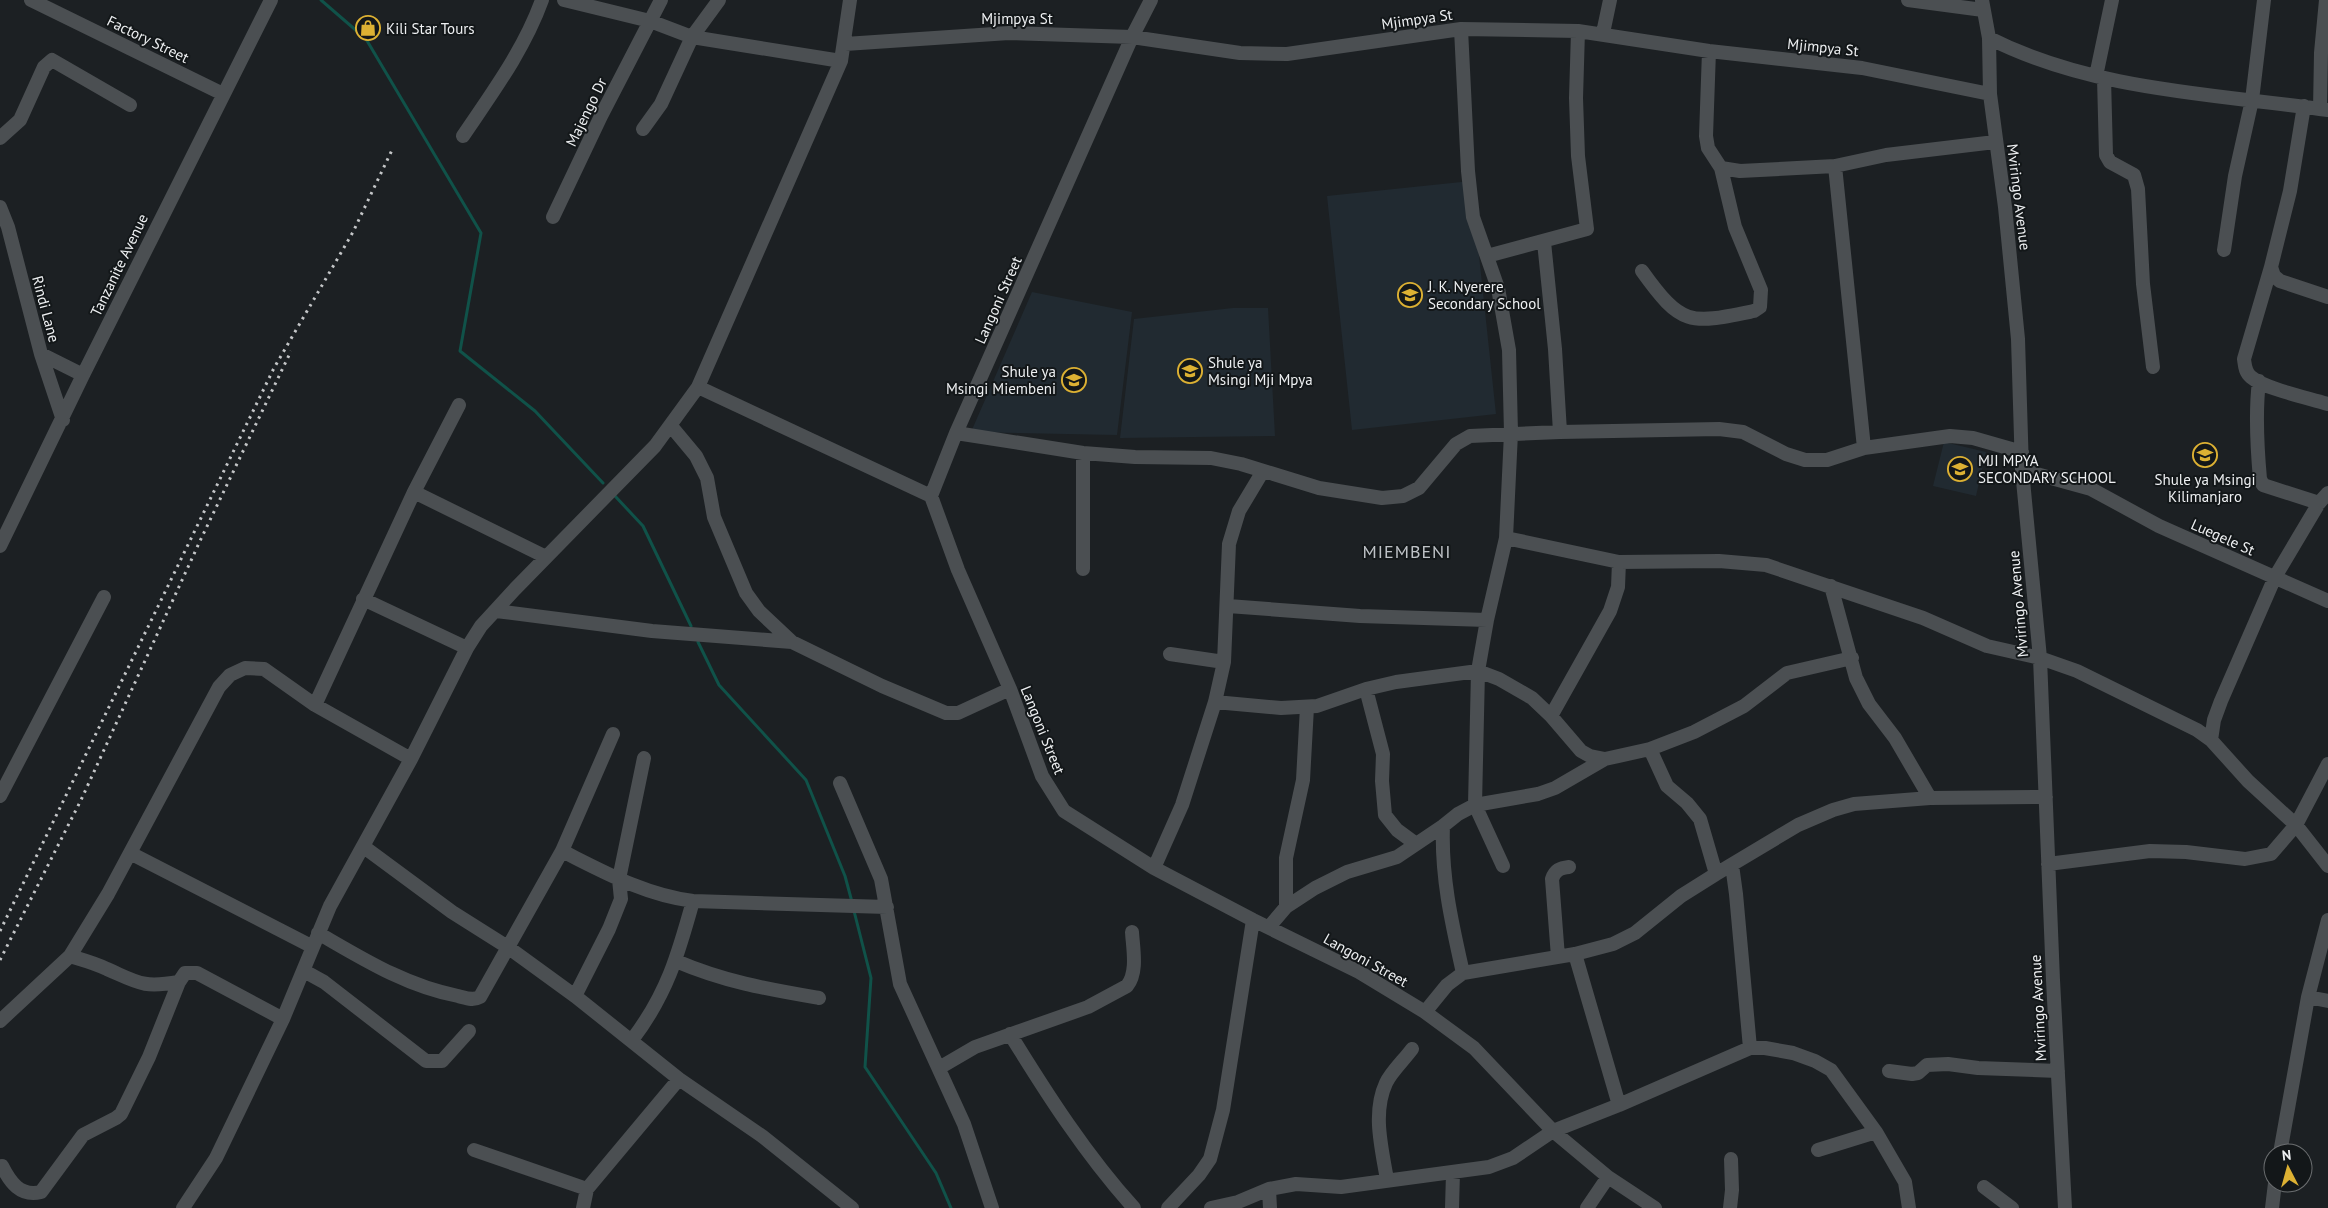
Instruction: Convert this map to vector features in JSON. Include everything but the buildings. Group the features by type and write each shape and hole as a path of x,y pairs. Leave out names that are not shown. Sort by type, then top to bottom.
{"street":[{"name":"Factory Street","path":"32,0 223,94"},
{"name":"Tanzanite Avenue","path":"0,546 63,420 83,375 271,0"},
{"path":"463,136 507,70 535,20 542,0"},
{"path":"564,0 650,21 692,37 842,61"},
{"name":"Majengo Dr","path":"553,217 661,0"},
{"path":"643,129 661,104 692,37 718,0"},
{"path":"183,1208 216,1158 283,1019 330,906 411,759 467,648 481,626 546,557 634,469 671,426 698,387 842,61 850,0"},
{"name":"Langoni Street","path":"1151,0 1132,37 956,433 931,496 958,570 1010,689 1042,776 1064,811 1154,868 1358,972 1425,1012 1474,1048 1553,1131 1608,1177 1656,1208"},
{"path":"1603,33 1610,0"},
{"path":"1908,0 1983,5"},
{"path":"2112,0 2100,77 2106,155 2110,162 2134,174 2138,189 2143,284 2153,367"},
{"path":"2224,250 2235,176 2252,100 2264,0"},
{"path":"1989,38 2016,52 2100,77 2131,84 2324,109 2321,53 2326,0"},
{"name":"Mviringo Avenue","path":"1983,5 1989,38 1990,94 2005,207 2018,339 2022,470 2040,658 2065,1208"},
{"path":"1460,29 1468,171 1473,217 1498,288 1509,350 1511,433 1506,538 1487,620 1478,670 1475,805 1504,866"},
{"name":"Mjimpya St","path":"845,44 986,33 1132,37 1240,53 1287,54 1460,29 1578,31 1603,33 1709,51 1862,68 1990,94"},
{"path":"1488,256 1587,229 1577,137 1578,31"},
{"path":"1642,271 1658,293 1680,314 1695,320 1706,320 1745,313 1760,307 1761,290 1735,227 1721,168 1708,148 1706,136 1709,51"},
{"path":"0,138 20,120 44,67 52,60 130,105"},
{"path":"2304,106 2290,191 2271,267 2244,359 2246,370 2251,377 2274,388 2328,404"},
{"path":"1721,168 1740,171 1835,166 1886,155 1995,142"},
{"path":"1835,166 1864,448"},
{"name":"Rindi Lane","path":"0,206 8,226 41,354 63,420"},
{"path":"1544,242 1555,349 1560,432"},
{"path":"2271,267 2274,276 2280,281 2328,297"},
{"path":"41,354 83,375"},
{"path":"2211,740 2214,720 2221,701 2275,577 2324,498 2263,485 2260,479 2256,431 2259,381"},
{"path":"698,387 931,496"},
{"path":"315,705 414,492 459,405"},
{"path":"671,426 696,456 707,478 714,517 746,593 759,611 792,642 890,690 946,713 958,713 1010,689"},
{"path":"956,433 1083,453 1135,457 1211,458 1319,488 1382,498 1403,496 1419,488 1456,444 1470,436 1511,433 1719,429 1743,432 1786,454 1805,460 1827,460 1864,448 1950,436 1973,438 2022,452"},
{"path":"1083,453 1083,569"},
{"name":"Luegele St","path":"2022,470 2091,489 2159,526 2328,601"},
{"path":"1154,868 1182,805 1215,702 1224,662 1228,606 1229,544 1239,511 1262,471"},
{"path":"414,492 546,557"},
{"path":"1506,538 1619,562 1752,563 1766,565 1923,618 1987,646 2040,658 2077,671 2197,730 2211,740 2248,781 2296,825 2328,866"},
{"path":"1551,716 1610,610 1618,587 1619,562"},
{"path":"1831,586 1856,678 1869,704 1895,738 1930,798"},
{"path":"0,796 104,597"},
{"path":"363,599 467,648"},
{"path":"1228,606 1360,616 1487,620"},
{"path":"496,611 652,631 792,642"},
{"path":"1170,654 1224,662"},
{"path":"1269,927 1286,907 1334,877 1397,857 1458,814 1475,805 1538,794 1555,788 1605,759 1650,748 1694,732 1744,706 1787,673 1852,658"},
{"path":"0,1020 70,956 108,894 219,687 230,675 245,668 264,669 315,705 411,759"},
{"path":"1215,702 1281,708 1317,706 1366,689 1418,678 1478,670 1499,679 1532,698 1551,716 1581,751 1590,756 1605,759"},
{"path":"1366,689 1383,754 1382,782 1385,815 1397,830 1416,844"},
{"path":"1286,907 1286,858 1303,780 1307,707"},
{"path":"318,933 390,974 438,991 472,999 480,997 562,851 613,734"},
{"path":"1650,748 1667,786 1687,803 1700,819 1716,874"},
{"path":"575,996 609,929 621,899 619,880 644,758"},
{"path":"2048,864 2150,851 2186,852 2245,859 2259,858 2271,854 2296,825 2328,764"},
{"path":"840,783 881,879 900,984 964,1124 992,1208"},
{"path":"1425,1012 1447,985 1463,973 1575,954 1613,944 1635,933 1681,896 1716,874 1798,825 1833,810 1854,804 1930,798 2046,797"},
{"path":"1442,826 1442,855 1447,902 1463,973"},
{"path":"364,847 452,912 509,948 575,996 679,1079 762,1136 852,1208"},
{"path":"562,851 619,880 668,898 692,901 886,907"},
{"path":"130,853 313,947"},
{"path":"1732,865 1750,1048"},
{"path":"1558,957 1552,879 1554,873 1562,868 1570,868"},
{"path":"632,1040 660,999 676,961 692,901"},
{"path":"1168,1208 1199,1175 1210,1159 1223,1110 1253,920"},
{"path":"2282,1143 2308,997 2328,920"},
{"path":"939,1068 975,1047 1088,1007 1128,986 1132,980 1134,964 1132,932"},
{"path":"1575,954 1620,1105"},
{"path":"70,956 109,969 134,982 157,985 178,982"},
{"path":"676,961 711,976 749,986 819,998"},
{"path":"304,971 324,982 426,1061 442,1061 469,1031"},
{"path":"1,1167 18,1190 31,1194 41,1192 83,1135 118,1116 149,1057 178,982 185,973 197,973 283,1019"},
{"path":"2308,997 2328,1001"},
{"path":"1010,1034 1036,1076 1112,1184 1134,1208"},
{"path":"1211,1208 1238,1202 1269,1189 1296,1184 1341,1187 1488,1167 1513,1158 1553,1131 1620,1105 1750,1048 1765,1048 1793,1053 1815,1061 1831,1070 1876,1132 1905,1182 1909,1208"},
{"path":"1387,1180 1379,1129 1379,1104 1386,1082 1412,1050"},
{"path":"1889,1071 1912,1074 1918,1073 1927,1065 1948,1064 1978,1068 2058,1071"},
{"path":"583,1208 587,1189 679,1079"},
{"path":"1818,1150 1876,1132"},
{"path":"474,1150 587,1189"},
{"path":"1730,1208 1732,1190 1731,1159"},
{"path":"1452,1208 1453,1173"},
{"path":"1587,1208 1608,1177"},
{"path":"1984,1187 2012,1208"},
{"path":"1269,1189 1270,1208"},
{"path":"2272,1208 2274,1193"}],"shaded area":[{"name":"J. K. Nyerere Secondary School","path":"1471,181 1496,414 1352,430 1327,196"},
{"path":"1032,292 1132,312 1117,435 971,432"},
{"path":"1233,308 1268,308 1275,436 1120,438 1134,319"},
{"name":"MJI MPYA SECONDARY SCHOOL","path":"1944,442 1986,452 1976,496 1933,486"}],"waterway":[{"path":"321,0 366,39 481,233 460,351 535,411 603,483"},
{"path":"615,496 643,526 691,626"},
{"path":"698,642 719,685 806,780 845,876 852,902"},
{"path":"854,911 871,978 865,1067 936,1173 951,1208"}],"railway":[{"path":"0,931 274,368 353,232 392,150"},
{"path":"0,960 81,800 200,541 291,351"}],"place":[{"name":"Kili Star Tours","path":"368,28"},
{"name":"J. K. Nyerere Secondary School","path":"1410,295"},
{"name":"Shule ya Msingi Mji Mpya","path":"1190,371"},
{"name":"Shule ya Msingi Miembeni","path":"1074,380"},
{"name":"Shule ya Msingi Kilimanjaro","path":"2205,455"},
{"name":"MJI MPYA SECONDARY SCHOOL","path":"1960,469"}],"district":[{"name":"MIEMBENI","path":"1407,551"}]}
